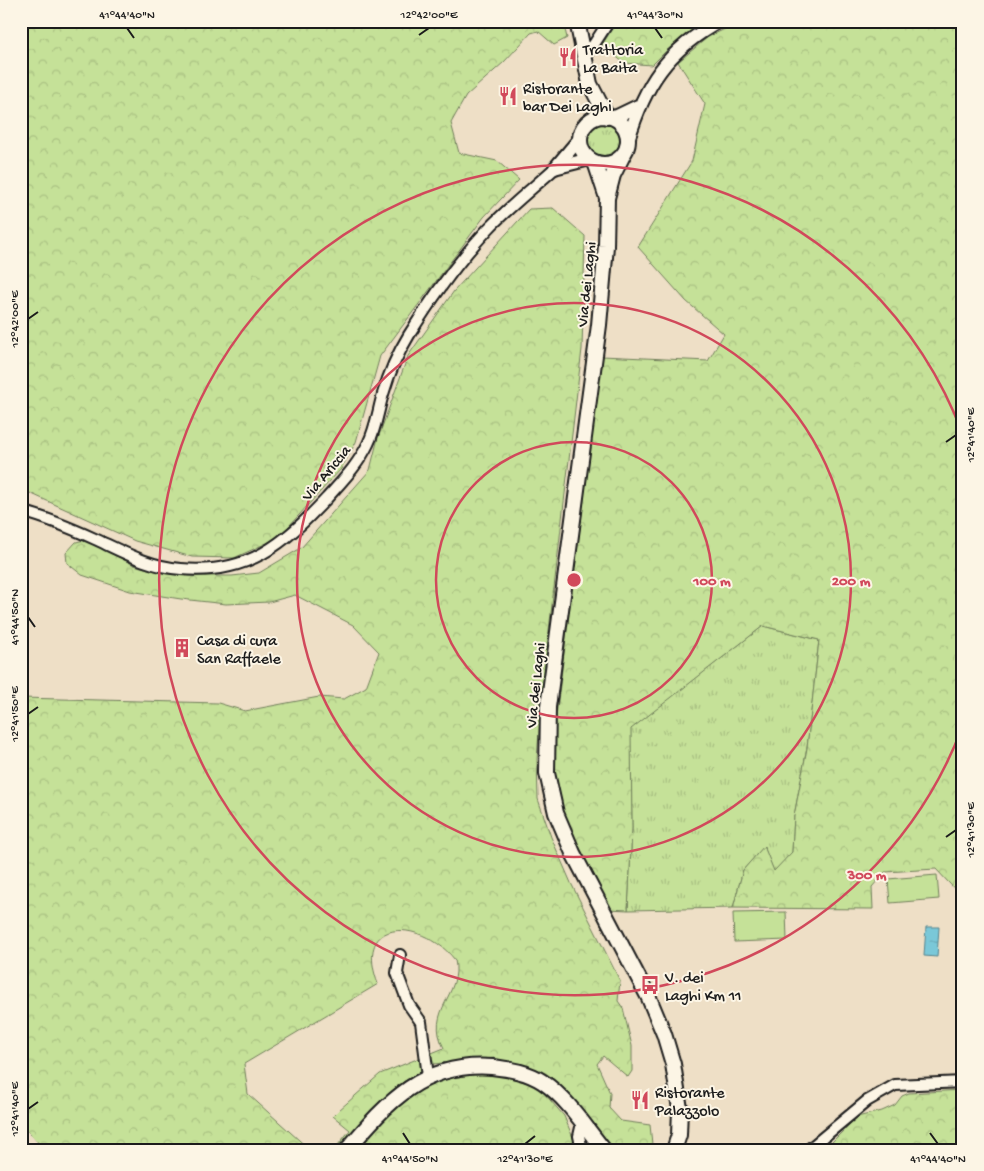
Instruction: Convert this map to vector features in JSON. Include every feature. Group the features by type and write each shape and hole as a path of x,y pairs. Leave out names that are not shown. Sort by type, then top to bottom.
{"main road":[{"path":"577,21 590,84 610,117 624,127 628,140 623,155 613,162 593,161 583,151 582,132 590,84"},
{"path":"582,132 594,118 610,117"},
{"name":"Via dei Laghi","path":"623,155 613,175 607,198 607,236 601,305 549,698 546,761 553,803 567,840 649,998 666,1039 680,1109 679,1135 674,1150"},
{"name":"Via dei Laghi","path":"593,161 607,198"},
{"path":"347,1150 411,1086 428,1076 448,1069 465,1067 503,1068 523,1072 538,1080 554,1091 604,1150"}],"street":[{"path":"584,58 609,21"},
{"path":"628,140 638,106 660,70 672,55 704,30 720,21"},
{"path":"610,117 638,106"},
{"name":"Via Ariccia","path":"21,511 68,527 147,562 170,568 200,570 232,566 252,560 268,552 288,538 310,516 360,459 370,440 385,387 401,350 456,268 499,218 555,168 582,132"},
{"name":"Via Ariccia","path":"555,168 593,161"},
{"path":"400,955 397,973 409,1005 421,1022 428,1076"},
{"path":"808,1150 867,1101 895,1085 963,1082"},
{"path":"582,1123 579,1136 582,1150"}],"green space":[{"path":"21,21 563,21 567,38 554,45 538,31 531,33 504,62 466,96 451,123 459,153 497,161 519,180 484,217 380,356 356,442 341,469 278,538 234,558 192,557 135,541 21,489"},
{"path":"617,21 704,21 667,50 652,65 624,63 602,45"},
{"path":"742,21 963,21 963,898 936,869 885,872 872,887 873,909 733,908 743,870 764,846 774,871 792,852 794,816 807,748 819,640 763,626 631,729 632,828 628,910 607,909 572,842 559,807 553,770 554,732 602,356 708,361 724,334 686,301 638,247 692,161 705,104 678,62 708,37"},
{"path":"605,121 618,127 624,140 618,153 605,159 592,153 586,140 592,127"},
{"path":"553,208 585,236 582,349 542,690 537,759 538,799 551,837 571,883 620,981 618,1001 623,1008 632,1046 632,1071 628,1077 603,1056 597,1064 610,1093 609,1108 621,1121 650,1125 652,1144 645,1150 611,1150 587,1118 528,1069 495,1058 433,1064 403,1082 340,1150 334,1150 350,1130 333,1116 339,1110 380,1074 444,1048 439,1035 438,1023 454,983 456,972 455,960 442,947 426,937 410,932 395,931 383,935 375,945 373,961 378,984 244,1064 248,1094 310,1150 45,1150 21,1124 21,698 218,703 245,711 319,697 344,699 366,687 379,652 353,625 295,595 269,602 226,604 130,591 82,575 67,563 66,553 76,542 85,540 134,565 166,574 232,576 259,573 301,548 370,470 378,438 408,356 454,291 529,209"},
{"path":"763,626 819,640 807,748 794,816 792,853 774,872 764,847 743,870 733,908 628,910 632,828 630,729"},
{"path":"937,875 939,899 890,903 888,879"},
{"path":"786,912 787,940 734,942 733,913"},
{"path":"491,1073 537,1085 564,1116 578,1150 357,1150 396,1107 419,1089 445,1077 462,1074"},
{"path":"963,1090 963,1150 824,1150 857,1117 882,1111 895,1105 902,1096 909,1093"}],"water":[{"path":"926,927 939,927 937,957 924,956"}],"place":[{"name":"Trattoria La Baita","path":"568,57"},
{"name":"Ristorante bar Dei Laghi","path":"508,96"},
{"name":"Casa di cura San Raffaele","path":"182,648"},
{"name":"V. dei Laghi Km 11","path":"650,985"},
{"name":"Ristorante Palazzolo","path":"640,1100"}]}
